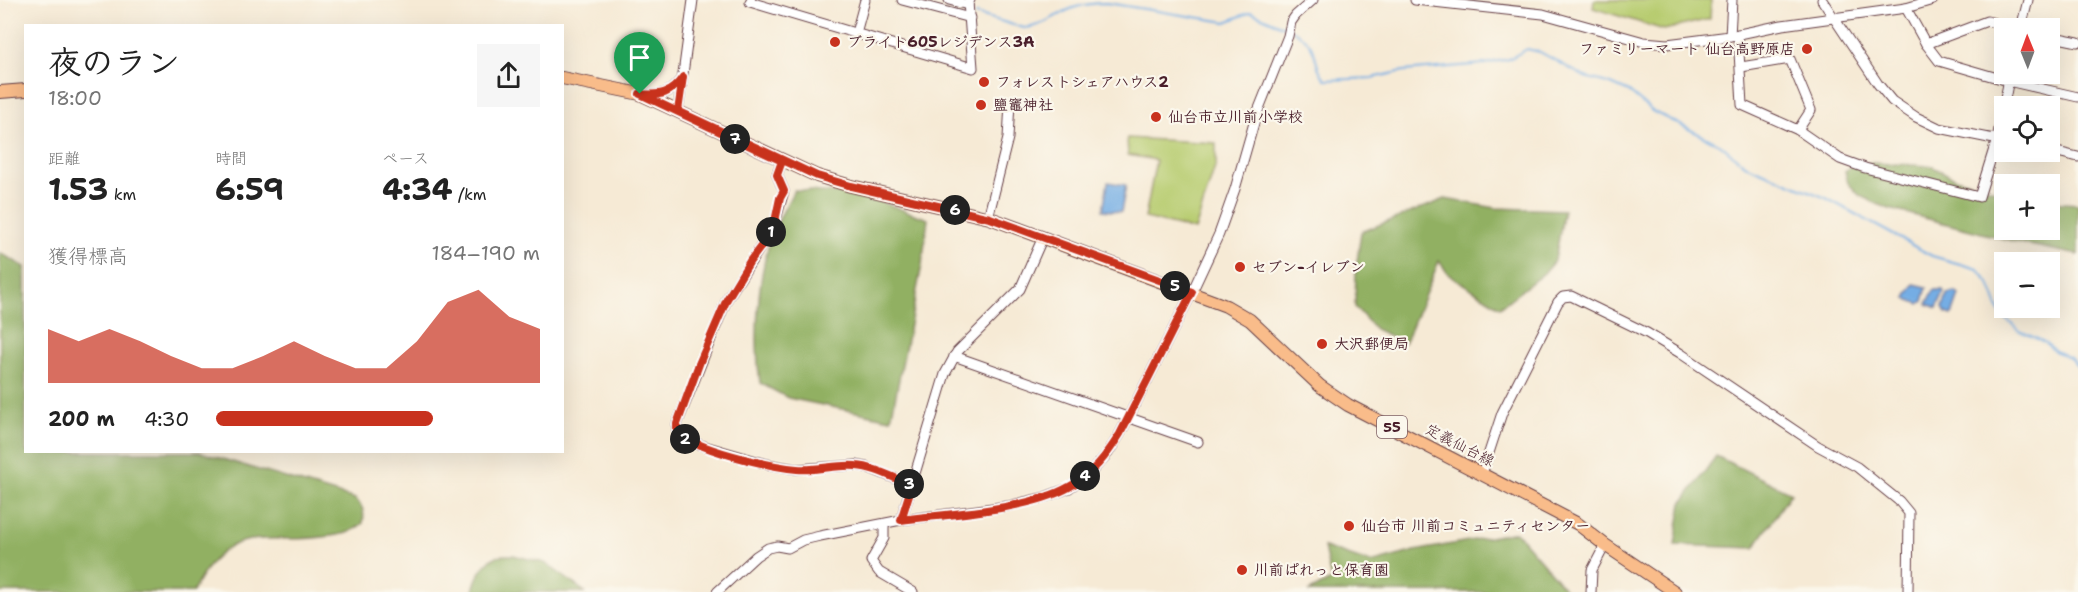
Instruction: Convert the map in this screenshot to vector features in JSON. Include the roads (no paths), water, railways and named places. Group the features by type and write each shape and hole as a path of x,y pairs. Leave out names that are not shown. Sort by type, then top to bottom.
{"main road":[{"name":"定義仙台線","path":"564,78 640,94 817,176 988,218 1192,292 1241,313 1274,340 1320,386 1348,405 1578,524 1675,592"},
{"path":"0,92 24,90"}],"street":[{"path":"678,111 693,0"},
{"path":"751,0 750,2 974,68 969,3 949,0"},
{"path":"855,33 865,0"},
{"path":"902,0 921,2 970,18"},
{"path":"1415,0 1543,14 1644,42 1667,44 1906,8 1933,0"},
{"path":"1732,0 1734,35 1741,67 1742,105 1798,130 1840,159 1865,168 1979,197 1994,156"},
{"path":"1822,0 1881,89 1892,101 1916,117 1939,128 1994,139"},
{"path":"2022,18 2028,0"},
{"path":"717,592 768,548 777,546 788,548 803,540 901,520 1008,506 1045,497 1069,488 1090,473 1108,453 1128,418 1192,292 1228,213 1263,96 1288,36 1291,22 1308,1"},
{"path":"1906,8 1926,44 1939,61 1994,74"},
{"path":"1926,44 1987,21 1994,23"},
{"path":"2060,38 2078,42"},
{"path":"1741,67 1790,59 1811,110 1798,130"},
{"path":"640,94 658,96 666,94 683,77"},
{"path":"2033,84 2078,97"},
{"path":"988,218 1008,138 1010,103"},
{"path":"2060,153 2078,157"},
{"path":"782,161 777,175 784,191 780,198 774,226 727,299 699,364 677,424 677,430 684,438 694,443 766,464 804,469 856,465 912,485"},
{"path":"901,520 940,390 954,356 1020,289 1043,237"},
{"path":"1482,474 1502,413 1558,302 1563,297 1571,296 1647,333 1680,353 1818,446 1857,467 1899,501 1909,513 1908,592"},
{"path":"954,356 1198,442"},
{"path":"884,524 884,538 871,561 879,572 913,592"},
{"path":"1591,592 1592,570 1605,545"}],"water":[{"path":"1108,182 1126,185 1121,212 1103,210"},
{"path":"1914,284 1927,287 1923,301 1919,304 1907,299"},
{"path":"1934,290 1944,292 1937,308 1927,304"},
{"path":"1955,292 1959,295 1952,315 1946,313 1943,308 1947,294"}],"waterway":[{"path":"976,14 1024,28 1043,23 1077,7 1107,3 1226,22 1251,12 1287,28"},
{"path":"1292,30 1309,43 1326,80 1372,78 1404,71 1484,64 1509,59 1527,49 1540,52 1585,77 1629,92 1652,111 1721,145 1745,165 1826,198 1932,256 1978,269 1989,283 2000,313 2018,330 2070,358 2078,367"}],"place":[{"name":"ブライト605レジデンス3A","path":"835,42"},
{"name":"ファミリーマート 仙台高野原店","path":"1807,49"},
{"name":"フォレストシェアハウス2","path":"984,82"},
{"name":"鹽竈神社","path":"981,105"},
{"name":"仙台市立川前小学校","path":"1156,117"},
{"name":"セブン-イレブン","path":"1240,267"},
{"name":"大沢郵便局","path":"1322,344"},
{"name":"仙台市 川前コミュニティセンター","path":"1349,526"},
{"name":"川前ぱれっと保育園","path":"1242,570"}]}
